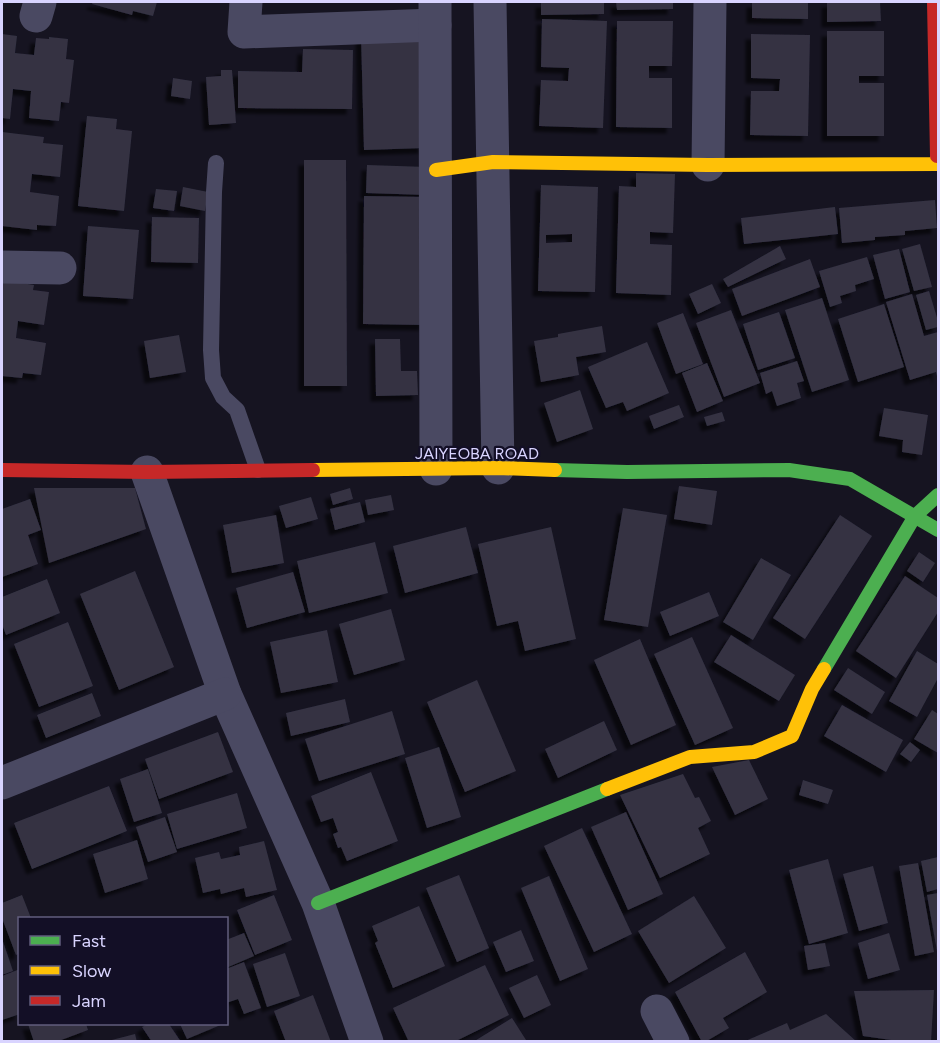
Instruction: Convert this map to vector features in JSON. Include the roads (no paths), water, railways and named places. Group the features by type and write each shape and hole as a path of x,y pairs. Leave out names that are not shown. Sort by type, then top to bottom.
{"street":[{"path":"246,2 244,32 435,14 436,469"},
{"path":"490,2 498,468"},
{"path":"708,165 710,2"},
{"path":"436,170 493,162 708,165 937,164 934,2"},
{"path":"2,267 60,268"},
{"name":"JAIYEOBA ROAD","path":"2,470 147,472 498,468 627,472 789,470 850,479 939,530"},
{"path":"147,472 225,694 318,903 367,1041"},
{"path":"318,903 690,757 754,752 792,736 812,689 915,516 939,495"},
{"path":"2,783 225,694"},
{"path":"657,1011 673,1041"}],"lane":[{"path":"216,163 211,339 213,378 223,397 237,411 258,470"}]}
